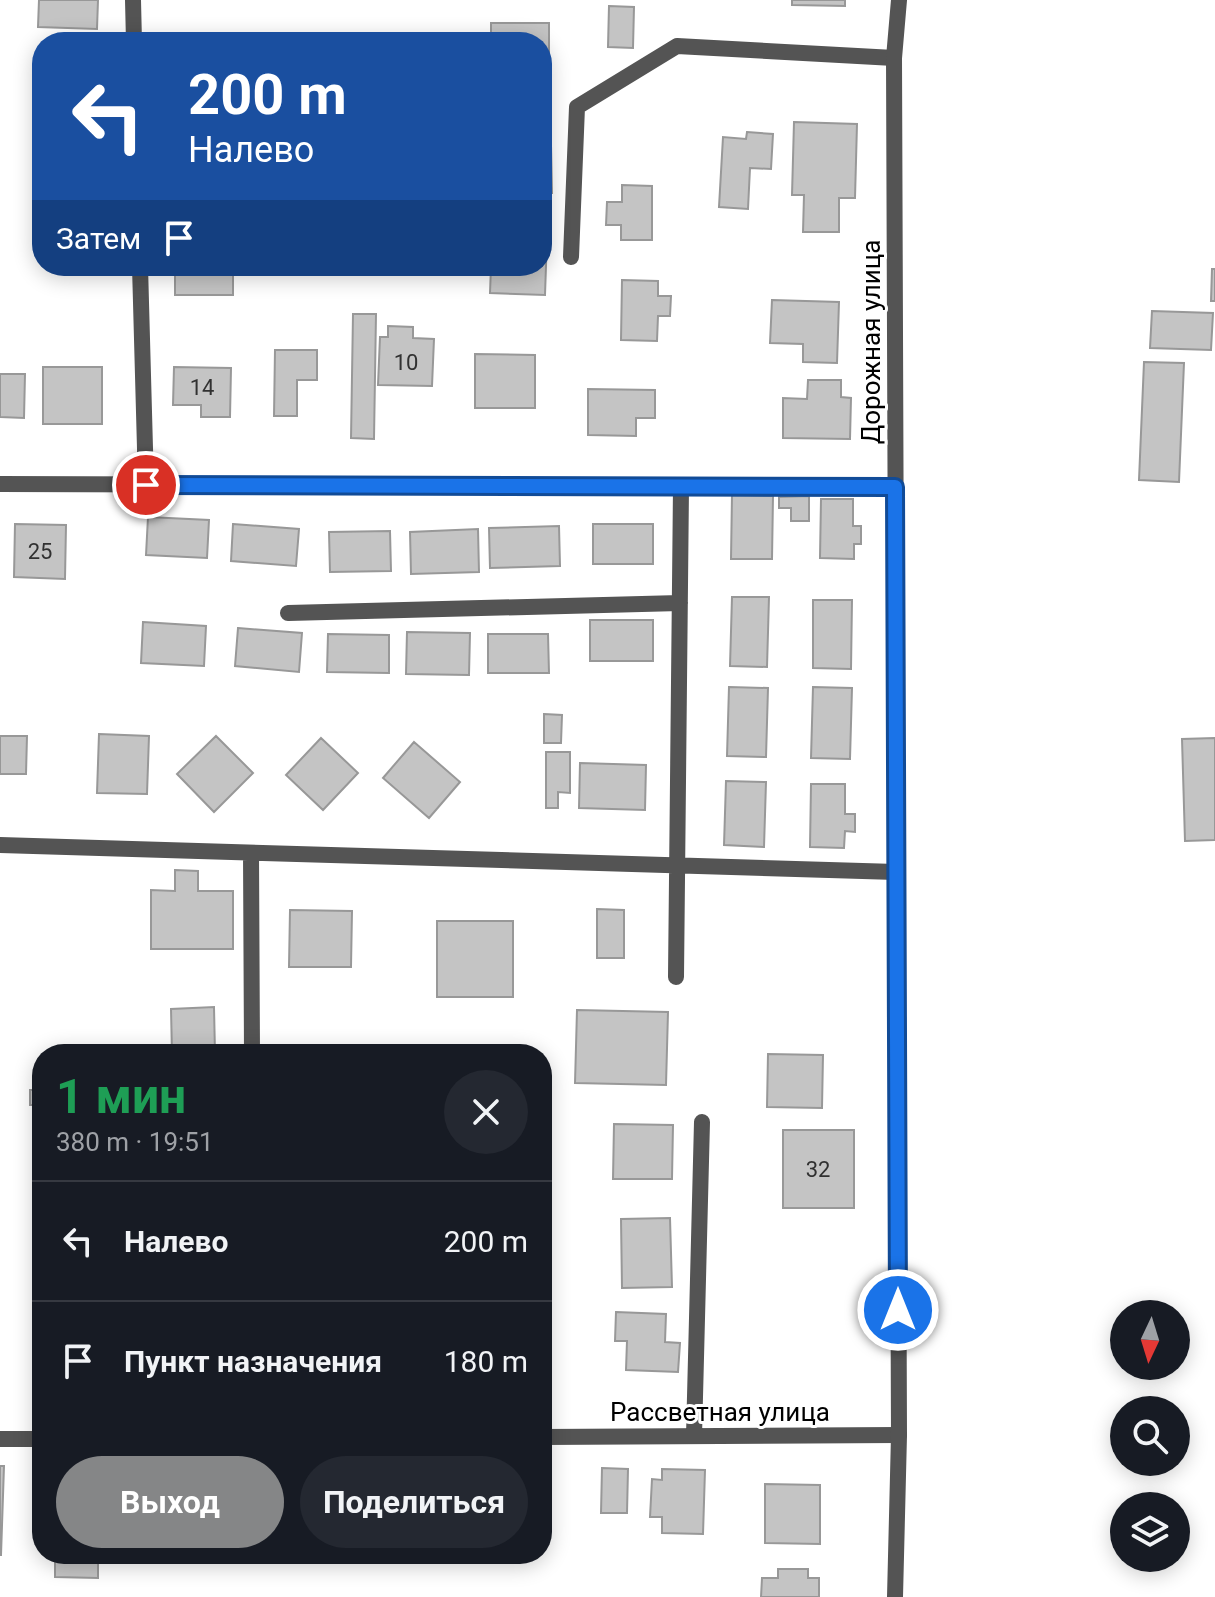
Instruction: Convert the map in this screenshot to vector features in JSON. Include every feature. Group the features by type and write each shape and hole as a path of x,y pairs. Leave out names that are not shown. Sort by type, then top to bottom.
{"street":[{"path":"133,0 134,32"},
{"name":"Дорожная улица","path":"895,1597 899,1435 894,58 899,0"},
{"path":"571,257 577,107 677,46 894,58"},
{"path":"140,276 146,485"},
{"path":"0,484 895,487"},
{"path":"676,977 681,487"},
{"path":"288,613 680,603"},
{"path":"0,845 896,872"},
{"path":"251,853 252,1044"},
{"path":"694,1436 702,1122"},
{"name":"Рассветная улица","path":"552,1437 899,1435"},
{"path":"0,1439 32,1439"}],"building":[{"path":"39,0 98,0 97,29 38,27"},
{"path":"792,0 845,0 845,6 792,5"},
{"path":"609,6 634,7 633,48 608,47"},
{"path":"491,23 549,23 549,32 491,32"},
{"path":"794,122 857,124 855,198 839,198 839,232 803,232 804,195 792,195"},
{"path":"747,132 773,134 771,169 750,168 748,209 719,207 723,137 746,139"},
{"path":"622,185 652,186 652,240 621,240 621,225 606,225 607,202 622,202"},
{"path":"1212,269 1215,269 1215,301 1211,301"},
{"path":"175,276 233,276 233,295 175,295"},
{"path":"491,276 546,276 545,295 490,293"},
{"path":"622,280 658,281 658,296 671,296 670,316 658,316 657,341 621,340"},
{"path":"772,300 839,302 837,363 803,362 803,344 770,343"},
{"path":"1152,311 1213,313 1211,350 1150,348"},
{"path":"353,314 376,314 374,439 351,438"},
{"path":"388,326 413,327 413,338 434,339 432,386 378,385 380,337 388,337"},
{"path":"275,350 317,350 317,380 297,380 297,416 274,416"},
{"path":"475,354 535,355 535,408 475,408"},
{"path":"1144,362 1184,363 1179,482 1139,480"},
{"path":"43,367 102,367 102,424 43,424"},
{"path":"174,367 231,368 230,417 201,417 201,405 173,405"},
{"path":"0,374 25,374 24,418 0,417"},
{"path":"808,380 841,380 841,397 851,398 850,439 783,438 783,398 807,399"},
{"path":"588,389 655,390 655,418 636,418 636,436 588,435"},
{"path":"732,495 773,496 772,559 731,559"},
{"path":"809,496 809,521 791,521 791,508 779,508 779,497"},
{"path":"821,499 853,499 853,526 861,526 861,544 854,544 854,559 820,558"},
{"path":"148,517 209,520 207,558 146,555"},
{"path":"15,524 66,525 65,579 14,577"},
{"path":"233,524 299,529 296,566 231,561"},
{"path":"593,524 653,524 653,564 593,564"},
{"path":"559,526 560,566 490,568 489,528"},
{"path":"478,529 479,572 411,574 410,532"},
{"path":"390,531 391,571 330,572 329,532"},
{"path":"732,597 769,597 767,667 730,666"},
{"path":"813,600 852,600 851,669 813,668"},
{"path":"590,620 653,620 653,661 590,661"},
{"path":"143,622 206,626 204,666 141,663"},
{"path":"238,628 302,633 299,672 235,666"},
{"path":"407,632 470,633 469,675 406,674"},
{"path":"328,634 389,635 389,673 327,672"},
{"path":"488,634 548,634 549,673 488,673"},
{"path":"729,687 768,688 766,757 727,756"},
{"path":"813,687 852,688 850,759 811,758"},
{"path":"544,714 562,715 561,743 544,743"},
{"path":"99,734 149,736 147,794 97,793"},
{"path":"0,736 27,736 26,774 0,774"},
{"path":"216,736 253,773 214,812 177,774"},
{"path":"321,738 358,773 323,810 286,775"},
{"path":"1215,738 1215,840 1185,841 1182,739"},
{"path":"414,742 460,782 429,818 383,778"},
{"path":"546,752 570,752 570,793 558,792 558,808 546,808"},
{"path":"580,763 646,765 645,810 579,808"},
{"path":"726,781 766,782 764,847 724,845"},
{"path":"811,784 845,784 845,814 855,814 855,832 845,831 844,848 810,847"},
{"path":"175,870 198,871 198,891 233,891 233,949 151,949 151,890 175,891"},
{"path":"597,909 624,910 624,958 597,958"},
{"path":"290,910 352,911 351,967 289,967"},
{"path":"437,921 513,921 513,997 437,997"},
{"path":"214,1007 215,1044 172,1044 171,1009"},
{"path":"577,1010 668,1012 666,1085 575,1083"},
{"path":"768,1054 823,1055 822,1108 767,1107"},
{"path":"614,1124 673,1125 672,1179 613,1179"},
{"path":"783,1130 854,1130 854,1208 783,1208"},
{"path":"670,1218 672,1287 622,1288 621,1219"},
{"path":"616,1312 666,1314 665,1342 680,1343 678,1372 626,1370 627,1341 615,1341"},
{"path":"0,1466 4,1466 1,1555 0,1555"},
{"path":"602,1468 628,1469 627,1513 601,1513"},
{"path":"662,1469 705,1470 703,1534 662,1533 662,1517 650,1517 652,1479 662,1480"},
{"path":"765,1484 820,1485 820,1544 765,1543"},
{"path":"55,1564 98,1564 98,1578 55,1577"},
{"path":"778,1569 808,1569 808,1578 819,1578 819,1597 761,1597 762,1578 778,1578"}],"route":[{"path":"146,485 895,487 898,1310"}]}
